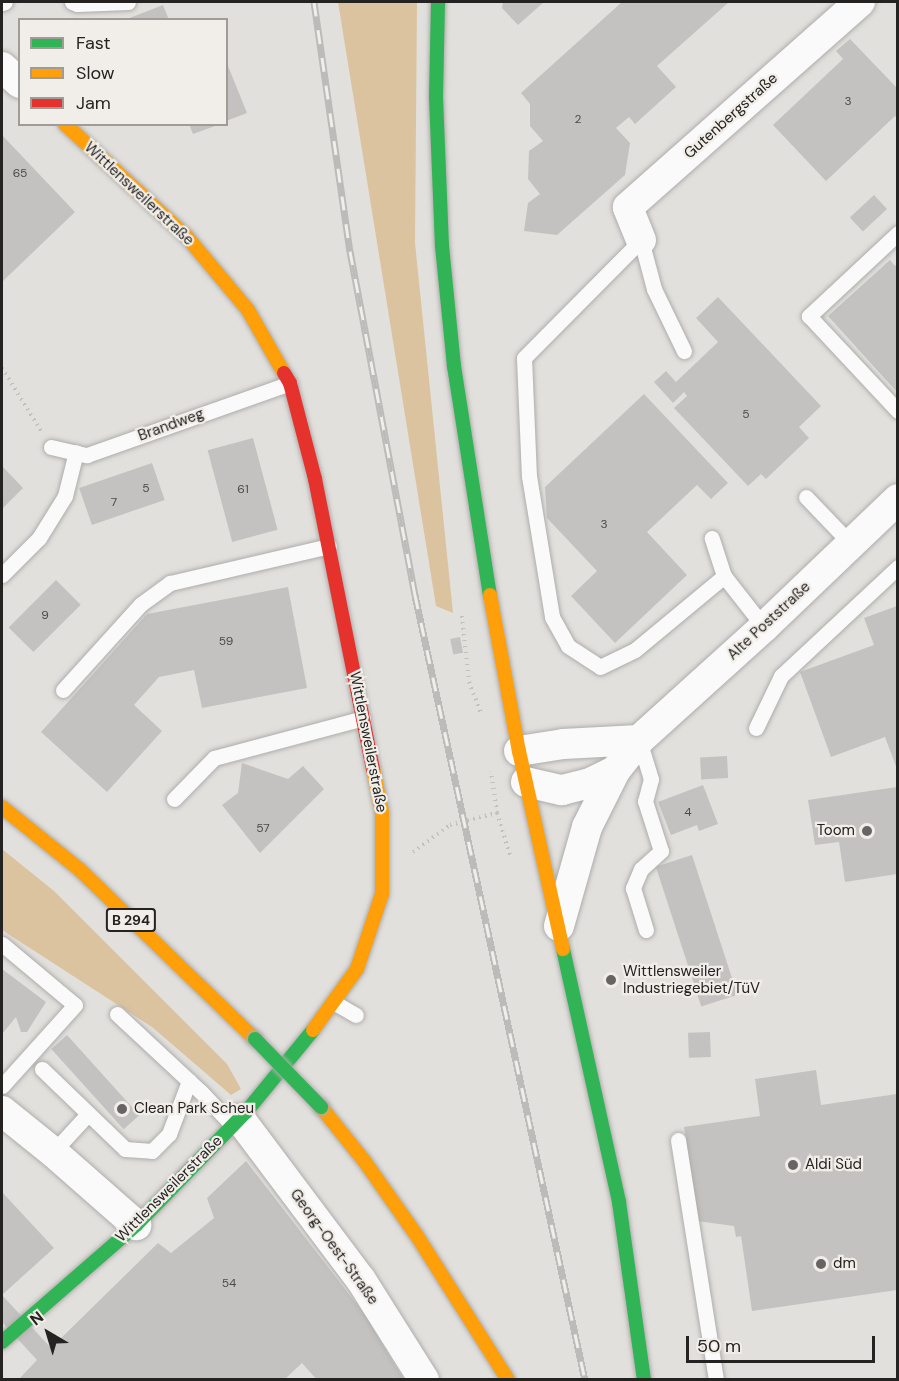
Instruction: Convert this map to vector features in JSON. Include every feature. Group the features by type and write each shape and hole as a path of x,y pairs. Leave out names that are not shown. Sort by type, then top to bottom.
{"street":[{"path":"438,2 436,98 442,246 453,355 483,561 519,751 619,1202 645,1380"},
{"name":"Gutenbergstraße","path":"641,240 628,207 860,2"},
{"path":"2,67 18,81"},
{"name":"Wittlensweilerstraße","path":"2,1342 136,1225 236,1123 335,1003 357,969 382,894 382,812 315,479 290,383 248,310 187,237 67,126"},
{"name":"Alte Poststraße","path":"559,926 587,827 615,771 639,740 897,504"},
{"path":"519,751 563,744 639,740"},
{"name":"Alte Poststraße","path":"526,782 562,790 590,783 615,771"},
{"name":"B 294","path":"2,807 80,870 255,1039 321,1107 365,1162 417,1236 508,1380"},
{"path":"2,1111 53,1152 136,1225"},
{"name":"Georg-Oest-Straße","path":"236,1123 361,1280 424,1380"}],"lane":[{"path":"72,2 77,4 128,2"},
{"path":"897,233 809,316 897,411"},
{"path":"641,240 654,289 684,351"},
{"path":"641,240 524,358 529,476 552,617 568,646 600,667 635,650 723,576"},
{"name":"Brandweg","path":"51,447 87,455 290,383"},
{"path":"2,575 39,538 65,496 76,452"},
{"path":"806,497 851,544"},
{"path":"712,538 723,576 764,627"},
{"path":"63,690 141,604 170,583 329,546"},
{"path":"756,728 782,676 897,567"},
{"path":"174,800 214,758 363,718"},
{"path":"639,740 651,779 645,801 660,851 641,869 633,888 646,930"},
{"path":"2,944 75,1005 2,1086"},
{"path":"335,1003 356,1015"},
{"path":"117,1014 236,1123"},
{"path":"42,1069 125,1149 152,1151 169,1134 189,1080"},
{"path":"53,1152 88,1114"},
{"path":"678,1140 716,1380"}],"path":[{"path":"2,368 51,447"},
{"path":"462,612 469,682 483,723"},
{"path":"413,852 450,825 497,813 490,762"}],"shaded area":[{"path":"338,2 417,2 415,243 453,613 436,606"},
{"path":"2,849 54,891 227,1064 241,1089 231,1095 152,1027 2,930"}],"building":[{"path":"503,2 544,2 518,25 502,8"},
{"path":"622,2 729,2 657,66 676,87 635,124 629,117 616,128 630,143 625,175 557,235 524,231 528,203 540,194 528,179 529,151 543,141 530,126 530,104 521,93"},
{"path":"163,5 168,18 130,18"},
{"path":"850,39 897,88 897,118 895,116 826,181 773,125 843,59 836,51"},
{"path":"228,66 247,113 228,120"},
{"path":"190,126 215,126 193,134"},
{"path":"2,135 75,212 2,282"},
{"path":"874,195 887,209 863,231 850,218"},
{"path":"890,260 895,266 897,263 897,392 828,316"},
{"path":"718,297 821,406 799,427 809,438 766,479 761,474 748,486 674,408 687,396 684,392 673,403 654,382 666,371 676,382 718,342 696,318"},
{"path":"644,394 728,483 711,499 697,485 647,532 687,575 615,643 571,596 597,571 547,518 545,487"},
{"path":"253,438 278,530 232,542 208,450"},
{"path":"152,463 165,500 92,525 79,488"},
{"path":"2,466 23,488 2,509"},
{"path":"56,580 81,605 33,652 9,627"},
{"path":"288,587 307,688 202,708 194,670 159,677 134,705 162,731 107,792 41,732 147,614"},
{"path":"897,606 897,769 885,737 831,757 800,672 874,645 864,618"},
{"path":"460,637 463,653 453,655 450,639"},
{"path":"727,756 728,778 701,779 700,757"},
{"path":"242,763 288,779 303,766 324,789 260,853 222,805 238,793"},
{"path":"703,785 718,824 699,831 697,825 671,835 658,802"},
{"name":"Toom","path":"897,787 897,874 845,882 839,842 815,845 808,800"},
{"path":"692,855 737,995 701,1007 656,867"},
{"path":"2,969 46,1002 27,1032 21,1032 16,1017 2,1034"},
{"path":"710,1032 711,1057 689,1058 688,1033"},
{"path":"67,1035 139,1115 124,1129 51,1049"},
{"name":"Aldi Süd","path":"816,1070 821,1105 897,1094 897,1290 752,1311 741,1236 736,1237 734,1226 697,1221 684,1127 760,1116 755,1079"},
{"path":"246,1161 365,1315 404,1380 317,1380 302,1363 284,1380 18,1380 37,1360 2,1322 2,1295 51,1348 158,1243 171,1253 214,1218 207,1198"},
{"path":"2,1192 54,1248 2,1295"}],"railway":[{"path":"314,2 350,251 415,595 585,1380"}],"traffic: fast":[{"path":"438,2 436,97 442,246 454,366 490,595"},
{"path":"563,949 619,1202 644,1380"},
{"path":"2,1342 136,1225 246,1112 313,1030"},
{"path":"255,1039 321,1107"}],"traffic: slow":[{"path":"67,126 187,237 248,310 284,373"},
{"path":"490,595 519,751 563,949"},
{"path":"313,1030 357,969 382,894 382,812 373,768"},
{"path":"2,807 80,870 255,1039"},
{"path":"321,1107 365,1162 417,1236 508,1380"}],"traffic: jam":[{"path":"284,373 290,383 315,479 373,768"}],"place":[{"name":"Toom","path":"867,831"},
{"name":"Wittlensweiler Industriegebiet/TüV","path":"611,980"},
{"name":"Clean Park Scheu","path":"122,1109"},
{"name":"Aldi Süd","path":"793,1165"},
{"name":"dm","path":"821,1264"}]}
